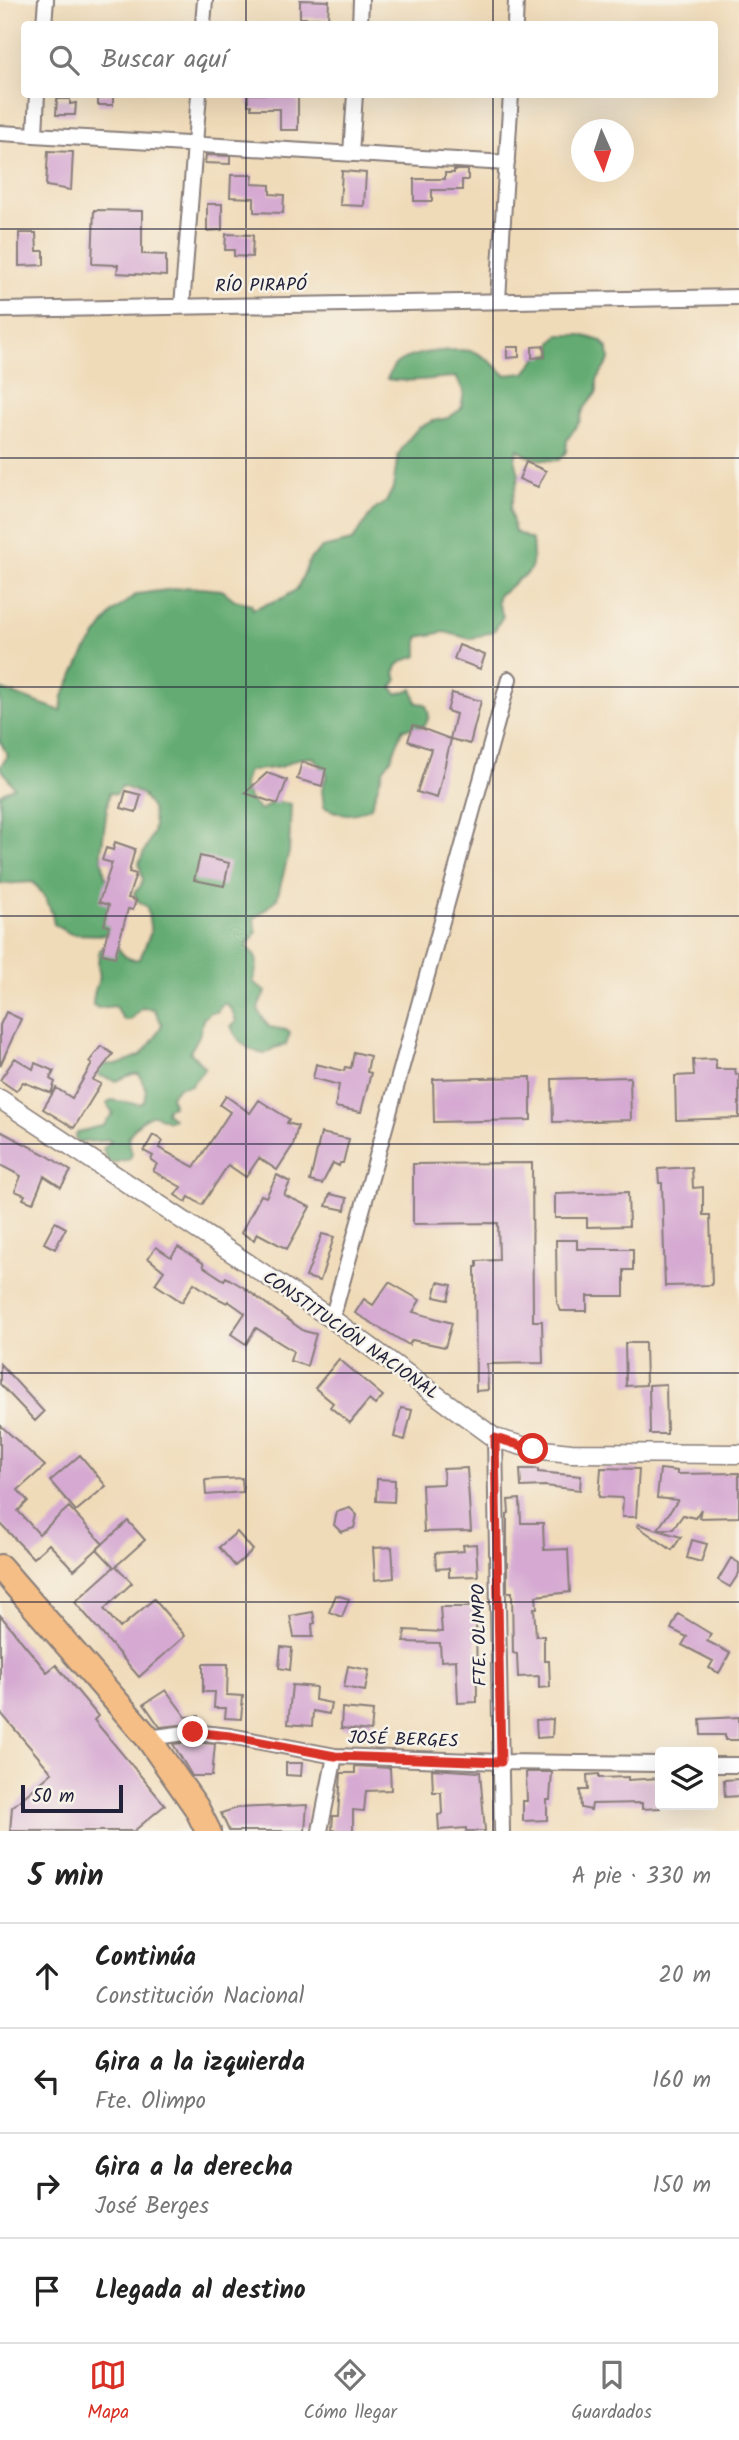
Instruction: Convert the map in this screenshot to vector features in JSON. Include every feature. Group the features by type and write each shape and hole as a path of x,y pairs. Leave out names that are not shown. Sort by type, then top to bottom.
{"highway":[{"path":"0,1567 148,1738 196,1807 208,1831"}],"street":[{"path":"44,21 46,0"},
{"path":"203,21 205,0"},
{"path":"360,21 362,0"},
{"path":"515,21 516,0"},
{"path":"35,134 37,98"},
{"path":"182,306 199,98"},
{"path":"351,154 355,98"},
{"path":"498,299 511,98"},
{"path":"0,133 507,163"},
{"name":"RÍO PIRAPÓ","path":"0,310 498,299 739,297"},
{"path":"332,1319 509,679"},
{"name":"CONSTITUCIÓN NACIONAL","path":"0,1099 332,1319 495,1438 533,1449 571,1454 739,1454"},
{"name":"FTE. OLIMPO","path":"495,1438 502,1831"},
{"name":"JOSÉ BERGES","path":"148,1738 193,1732 230,1736 335,1756 655,1764"},
{"path":"320,1831 335,1756"},
{"path":"718,1765 739,1765"}],"green space":[{"path":"559,335 581,335 601,341 608,349 609,360 597,380 597,392 583,410 580,421 567,440 566,452 559,460 536,459 518,449 515,459 519,475 510,509 515,532 532,540 531,566 527,574 499,594 497,602 503,616 494,631 470,639 445,632 418,637 418,656 397,666 397,680 392,688 397,694 412,689 417,703 425,704 428,718 424,726 403,729 391,759 383,770 371,807 348,814 324,807 322,790 327,774 313,757 297,759 281,767 248,771 243,786 260,811 273,801 291,804 289,852 277,899 254,919 256,933 247,945 257,961 253,982 266,992 258,1010 269,1027 290,1033 286,1045 265,1054 249,1048 234,1032 231,1026 236,1022 234,1016 224,1003 217,1012 211,1012 203,1019 199,1036 190,1052 205,1068 191,1085 179,1087 171,1095 173,1106 167,1108 166,1113 174,1119 169,1121 152,1115 147,1117 128,1138 132,1154 129,1159 112,1163 107,1160 103,1149 111,1141 107,1139 78,1142 75,1137 77,1133 103,1126 113,1113 107,1104 111,1100 139,1104 144,1102 146,1090 139,1074 116,1081 94,1074 96,1065 120,1064 141,1055 162,1024 154,1009 142,1008 130,1020 124,1020 115,1006 98,1008 93,1005 100,977 99,950 114,941 127,958 140,959 151,932 147,907 137,900 134,893 143,879 139,863 153,833 152,809 142,794 122,786 117,794 109,793 101,853 105,876 115,888 116,922 106,935 71,934 54,924 47,901 33,882 0,884 0,794 14,787 0,767 8,756 0,741 0,689 61,711 63,696 85,652 113,612 137,594 189,587 222,590 235,600 251,604 253,609 283,598 297,589 310,559 322,548 352,541 373,511 386,502 393,488 398,455 418,428 448,418 461,409 464,392 456,377 387,379 395,365 421,354 446,350 467,351 484,357 505,375 525,373 539,356 552,354 552,343"}],"building":[{"path":"300,0 329,1 328,18 300,18"},
{"path":"98,98 113,98 113,105 98,105"},
{"path":"248,98 298,98 298,130 280,130 280,109 251,109 251,105 248,105"},
{"path":"57,99 70,99 70,104 76,103 75,115 56,115"},
{"path":"48,151 73,152 71,190 46,186"},
{"path":"206,155 230,156 230,164 205,163"},
{"path":"454,170 468,170 468,180 462,180 462,190 432,190 432,201 414,201 414,179 445,179 445,173 454,173"},
{"path":"342,171 366,173 364,206 340,205"},
{"path":"231,175 253,175 252,184 270,185 270,194 284,195 283,213 254,212 254,198 230,197"},
{"path":"207,204 222,204 222,230 207,231"},
{"path":"94,210 142,211 142,254 166,255 166,276 117,273 118,265 92,264"},
{"path":"19,233 36,233 37,251 44,251 44,265 19,266"},
{"path":"226,234 253,235 252,257 234,256 234,250 225,250"},
{"path":"544,346 545,357 532,358 532,347"},
{"path":"507,347 519,347 519,357 507,358"},
{"path":"526,462 546,471 538,487 519,479"},
{"path":"459,645 485,655 480,669 454,659"},
{"path":"452,693 481,701 470,744 451,739 437,798 417,792 431,749 408,741 413,725 450,739 456,714 447,711"},
{"path":"302,762 326,769 322,786 297,779"},
{"path":"267,773 287,780 278,804 245,793"},
{"path":"126,791 141,795 136,812 121,808"},
{"path":"115,842 135,849 129,872 136,874 128,898 136,900 133,910 128,909 115,957 102,954 109,926 104,925 109,905 99,902 112,863 102,860 106,848 113,850"},
{"path":"200,856 229,863 224,886 194,880"},
{"path":"6,1012 21,1019 0,1066 0,1025"},
{"path":"101,1046 113,1054 93,1080 101,1084 74,1128 43,1109 56,1088 72,1098 92,1064 89,1062"},
{"path":"354,1052 370,1056 367,1072 371,1073 361,1112 335,1107 339,1085 313,1078 316,1064 344,1071 345,1067 351,1068"},
{"path":"15,1058 33,1069 35,1063 54,1071 50,1079 55,1082 51,1093 23,1082 16,1091 0,1080"},
{"path":"716,1059 716,1069 735,1069 736,1074 739,1074 739,1118 676,1120 675,1076 694,1075 693,1060"},
{"path":"531,1077 531,1120 434,1122 433,1079"},
{"path":"630,1077 631,1120 553,1122 552,1079"},
{"path":"226,1096 250,1113 259,1100 289,1119 287,1123 298,1126 293,1145 277,1170 259,1158 246,1177 228,1165 202,1205 189,1197 186,1202 175,1195 181,1187 153,1171 157,1164 151,1160 153,1156 144,1151 153,1135 163,1141 159,1148 194,1167 230,1112 220,1105"},
{"path":"0,1131 71,1171 61,1187 44,1176 33,1203 23,1199 25,1195 15,1191 21,1176 0,1165"},
{"path":"321,1133 349,1139 343,1163 339,1166 333,1163 322,1184 310,1181"},
{"path":"532,1163 533,1321 542,1321 543,1363 487,1364 488,1390 476,1391 475,1267 477,1261 499,1260 498,1223 413,1224 413,1164"},
{"path":"692,1167 693,1188 703,1187 703,1215 710,1215 712,1285 665,1286 662,1183 659,1183 658,1169"},
{"path":"277,1175 290,1182 284,1195 310,1207 287,1249 257,1233 254,1240 241,1233 261,1195 266,1197"},
{"path":"628,1192 629,1226 587,1227 587,1218 555,1218 555,1194"},
{"path":"330,1194 347,1198 345,1210 326,1206"},
{"path":"55,1222 66,1228 55,1249 44,1243"},
{"path":"322,1234 334,1237 320,1281 306,1277"},
{"path":"556,1240 577,1240 577,1249 633,1249 633,1270 624,1270 624,1296 587,1296 587,1311 561,1311 557,1303"},
{"path":"156,1247 171,1257 178,1247 224,1280 226,1277 243,1287 304,1331 316,1334 307,1366 290,1361 293,1351 256,1328 246,1344 231,1334 245,1313 228,1301 227,1303 213,1296 194,1283 182,1302 155,1284 164,1271 148,1258"},
{"path":"389,1282 420,1300 413,1312 452,1323 445,1347 412,1340 409,1345 355,1313 364,1299 373,1305"},
{"path":"438,1282 452,1285 448,1300 434,1297"},
{"path":"625,1343 645,1343 646,1385 626,1386"},
{"path":"339,1359 383,1396 375,1405 369,1400 350,1423 330,1407 333,1403 315,1388"},
{"path":"0,1364 44,1412 35,1421 0,1384"},
{"path":"666,1384 667,1434 650,1434 649,1385"},
{"path":"401,1408 412,1410 405,1440 394,1437"},
{"path":"0,1425 45,1466 18,1490 28,1501 18,1511 39,1534 69,1507 103,1544 74,1570 49,1544 33,1558 0,1523"},
{"path":"80,1455 106,1486 76,1511 50,1481"},
{"path":"467,1468 471,1531 424,1532 422,1485 444,1484 443,1469"},
{"path":"601,1468 639,1469 636,1517 622,1517 623,1498 599,1497"},
{"path":"520,1469 581,1476 580,1490 545,1486 521,1487"},
{"path":"660,1469 677,1471 677,1474 739,1473 739,1517 699,1518 701,1509 695,1518 683,1515 673,1529 658,1529 678,1500 657,1498"},
{"path":"242,1478 243,1492 206,1495 205,1480"},
{"path":"377,1479 395,1480 394,1502 376,1501"},
{"path":"520,1499 521,1523 543,1523 544,1550 568,1549 570,1592 536,1596 537,1608 534,1608 536,1636 544,1636 544,1661 549,1661 550,1687 539,1688 539,1676 518,1677 517,1654 513,1653 512,1592 507,1592 507,1514 508,1500"},
{"path":"350,1508 357,1515 354,1528 341,1532 334,1525 337,1512"},
{"path":"128,1521 145,1540 116,1566 132,1583 104,1609 120,1628 154,1599 185,1636 139,1677 75,1602 114,1567 97,1549"},
{"path":"638,1524 681,1537 672,1550 637,1526"},
{"path":"237,1532 253,1550 235,1566 219,1547"},
{"path":"692,1540 707,1544 701,1562 687,1558"},
{"path":"476,1544 478,1576 449,1577 449,1568 436,1569 435,1553 464,1551 463,1545"},
{"path":"392,1547 394,1578 375,1580 373,1548"},
{"path":"731,1558 739,1563 739,1573 730,1587 718,1580"},
{"path":"336,1595 349,1599 342,1617 329,1612"},
{"path":"440,1607 476,1607 477,1702 458,1703 456,1660 441,1661 440,1643 404,1642 405,1630 442,1632"},
{"path":"313,1612 313,1637 294,1637 290,1616"},
{"path":"678,1614 711,1634 707,1641 730,1653 719,1673 709,1668 713,1661 682,1645 687,1637 671,1629"},
{"path":"0,1615 47,1672 56,1665 98,1716 94,1720 165,1805 134,1831 10,1831 12,1807 52,1773 0,1712"},
{"path":"281,1647 292,1648 290,1670 279,1668"},
{"path":"203,1664 228,1664 227,1695 243,1696 241,1719 225,1718 226,1708 214,1708 215,1692 203,1692"},
{"path":"348,1666 369,1670 365,1691 344,1687"},
{"path":"292,1685 316,1687 315,1700 331,1703 329,1714 313,1711 312,1726 288,1724"},
{"path":"166,1690 186,1717 199,1716 199,1723 160,1727 144,1704"},
{"path":"342,1708 373,1711 371,1731 341,1728"},
{"path":"739,1717 739,1740 725,1740 725,1735 701,1735 700,1719"},
{"path":"553,1719 552,1737 537,1738 536,1720"},
{"path":"173,1744 215,1744 212,1776 192,1776"},
{"path":"286,1763 302,1763 301,1776 286,1775"},
{"path":"355,1766 390,1768 391,1790 366,1791 364,1811 353,1810 353,1831 332,1830 333,1816 338,1816 341,1773 355,1773"},
{"path":"432,1769 480,1772 485,1831 466,1831 466,1828 439,1830 438,1815 442,1814 441,1792 433,1792"},
{"path":"526,1772 552,1772 547,1820 523,1821 523,1801 527,1801"},
{"path":"599,1774 599,1778 628,1777 628,1780 655,1778 655,1808 642,1809 642,1803 592,1804 591,1810 581,1808 580,1790 588,1790 587,1775"},
{"path":"739,1779 739,1796 725,1797 724,1780"},
{"path":"307,1805 305,1831 229,1831 221,1813 237,1808"}],"route":[{"path":"193,1732 230,1736 335,1756 501,1762 495,1438 533,1449"}]}
